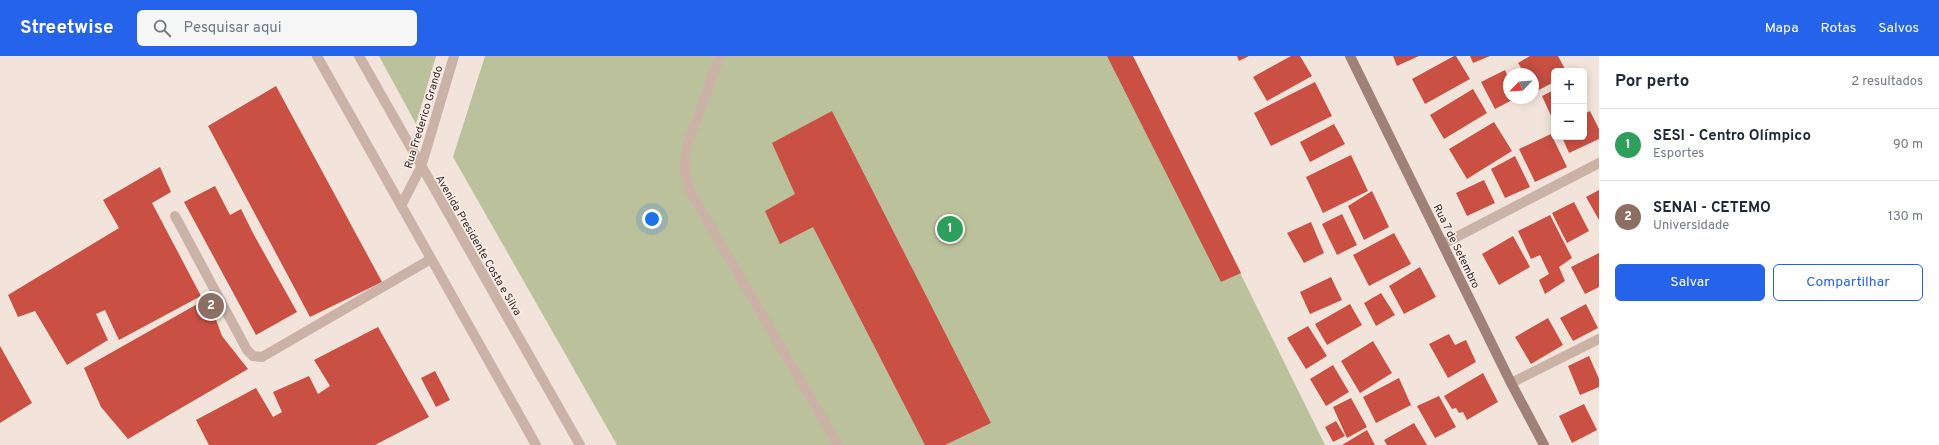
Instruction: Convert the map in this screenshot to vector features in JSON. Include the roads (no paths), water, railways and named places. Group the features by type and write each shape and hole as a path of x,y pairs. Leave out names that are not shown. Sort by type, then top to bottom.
{"street":[{"path":"317,56 536,445"},
{"name":"Avenida Presidente Costa e Silva","path":"359,56 580,445"},
{"name":"Rua Frederico Grando","path":"401,206 422,167 454,56"},
{"path":"720,56 687,146 684,167 690,191 838,445"},
{"name":"Rua 7 de Setembro","path":"1350,56 1511,383 1544,445"},
{"path":"1443,244 1599,163"},
{"path":"175,216 244,343 253,356 262,357 431,259"},
{"path":"1511,383 1599,339"}],"place":[{"name":"SESI - Centro Olímpico","path":"950,229"},
{"name":"SENAI - CETEMO","path":"211,306"}]}
